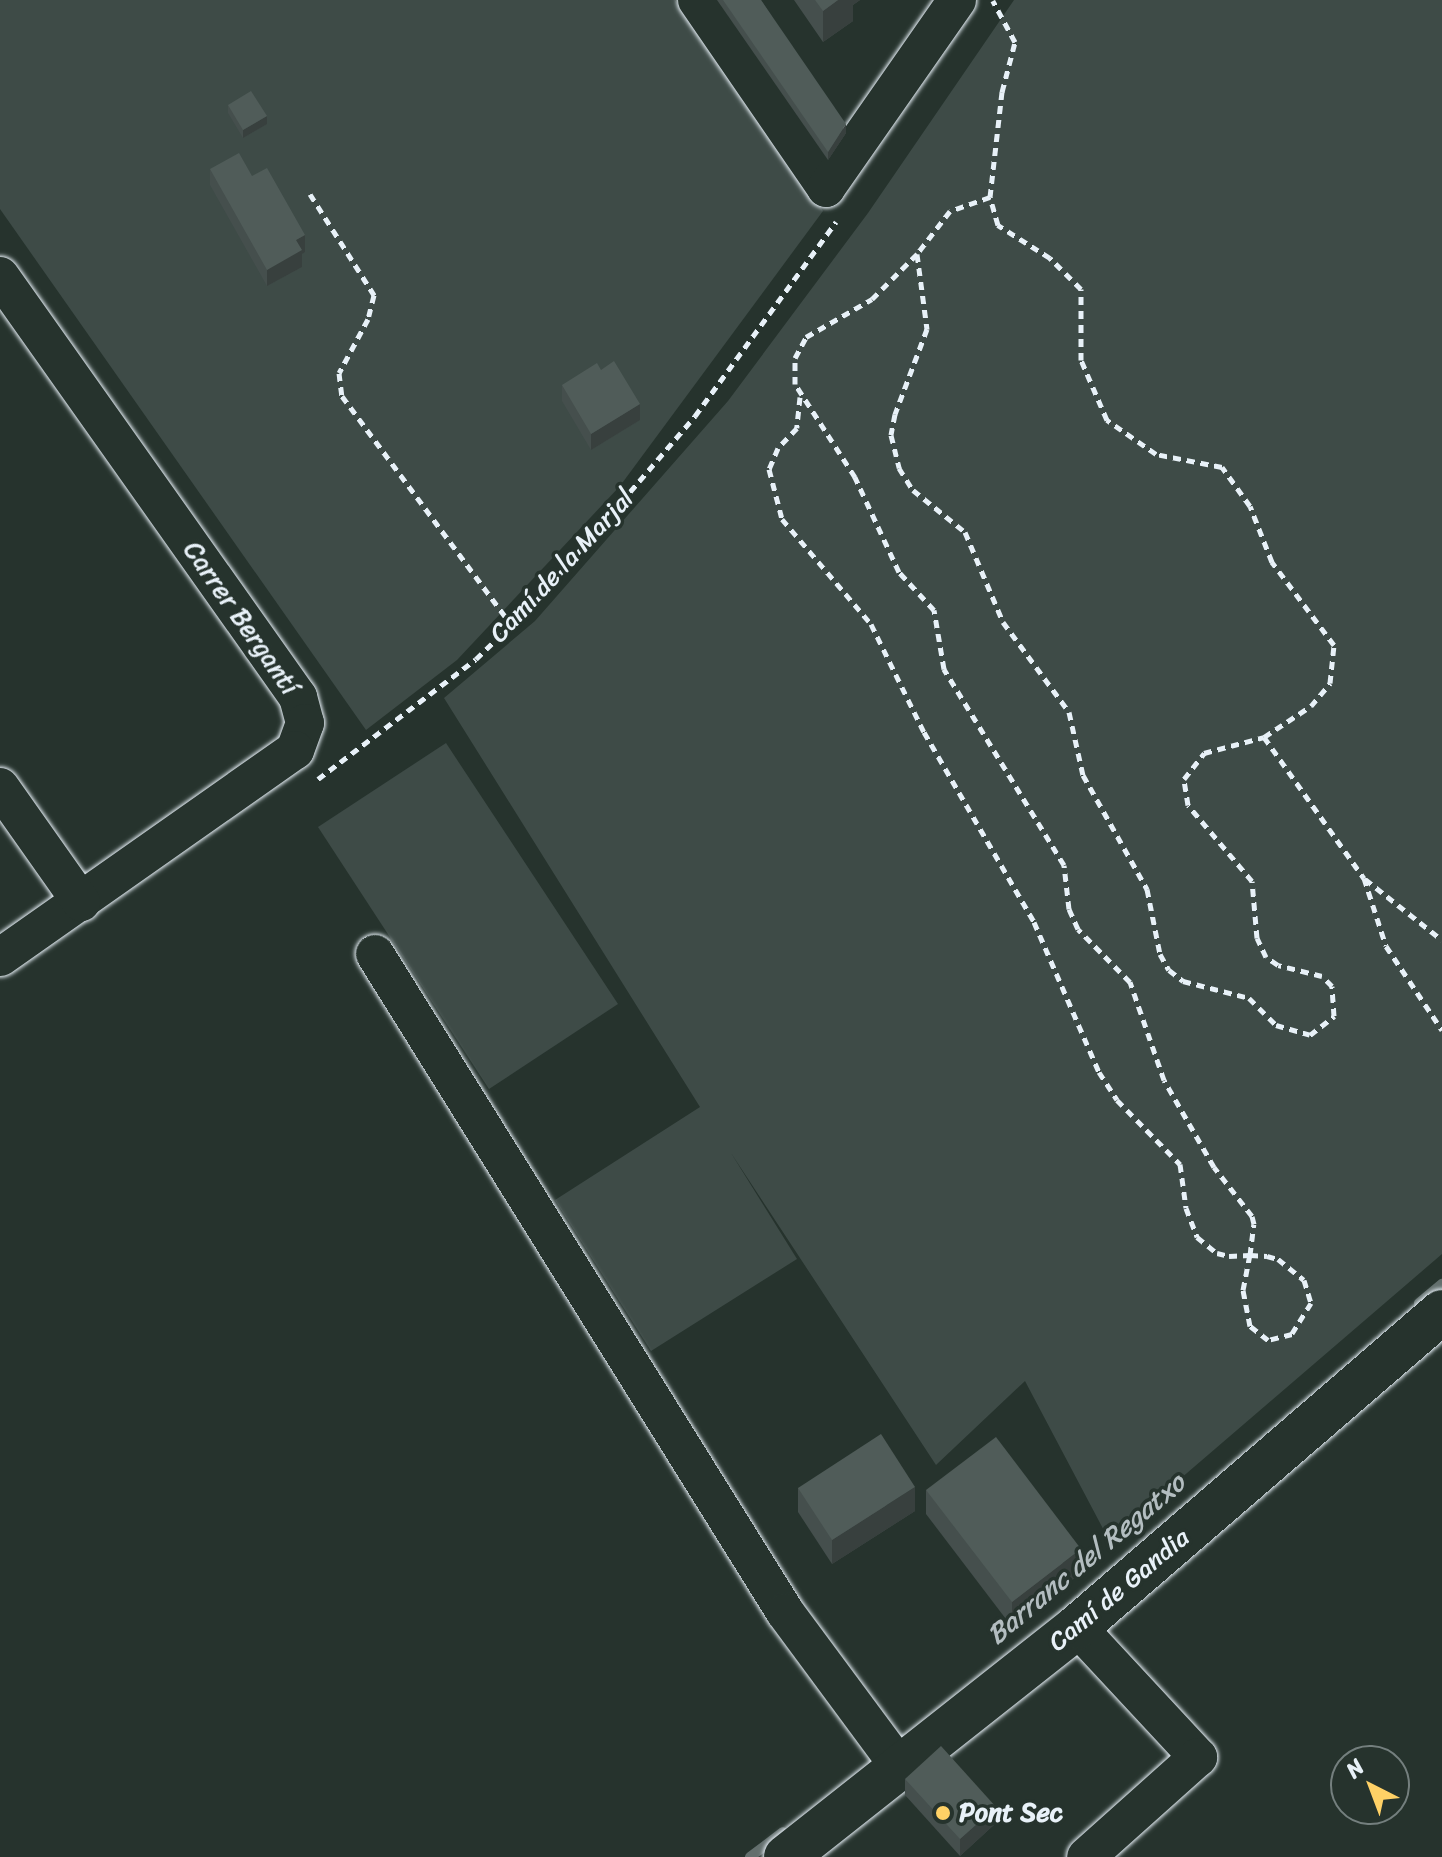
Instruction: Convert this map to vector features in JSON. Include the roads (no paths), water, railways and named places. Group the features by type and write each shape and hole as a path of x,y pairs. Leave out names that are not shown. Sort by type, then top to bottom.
{"main road":[{"name":"Camí de Gandia","path":"786,1857 902,1770 1077,1627 1442,1312"}],"street":[{"path":"697,0 836,198 970,5"},
{"name":"Carrer Bergantí","path":"0,276 298,697 305,723 295,750 0,957"},
{"path":"0,787 81,902"},
{"path":"375,954 785,1612 902,1770"},
{"path":"1077,1627 1198,1757 1086,1857"}],"waterway":[{"name":"Barranc del Regatxo","path":"1419,1303 1442,1284"},
{"name":"Barranc del Regatxo","path":"750,1857 783,1832"}],"place":[{"name":"Pont Sec","path":"943,1813"}]}
